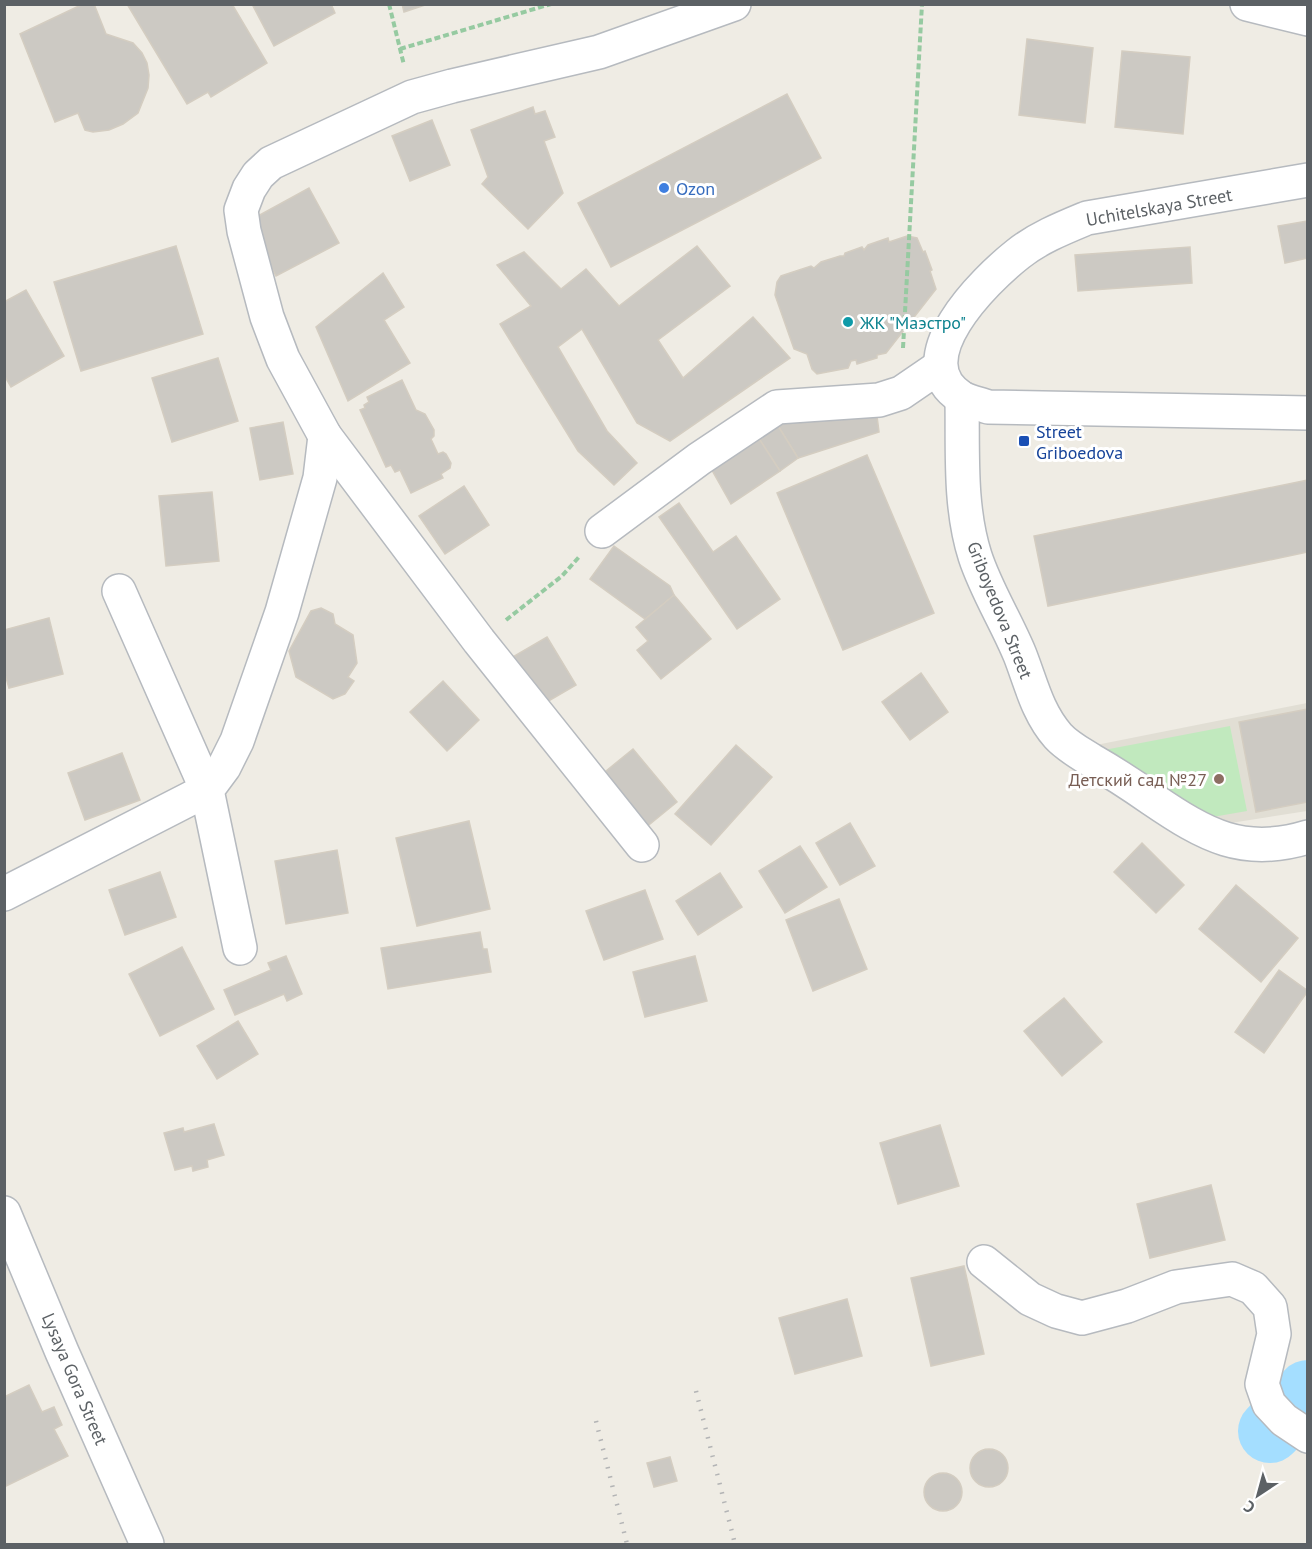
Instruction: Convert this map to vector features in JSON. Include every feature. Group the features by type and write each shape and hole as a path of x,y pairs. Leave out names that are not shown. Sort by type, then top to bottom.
{"street":[{"path":"642,845 479,640 325,436 283,359 267,317 244,231 241,210 249,189 258,175 271,163 412,97 599,52 734,4"},
{"path":"1247,4 1308,19"},
{"name":"Uchitelskaya Street","path":"939,367 946,338 961,312 984,285 1019,254 1055,231 1087,218 1308,180"},
{"path":"602,531 699,459 777,406 879,400 901,393 939,367 947,384 962,398 988,407 1308,413"},
{"name":"Griboyedova Street","path":"962,398 965,503 975,555 1046,721 1060,738 1078,751 1211,834 1235,843 1270,845 1290,843 1308,837"},
{"path":"4,894 207,790 224,768 237,741 282,612 320,478 325,436"},
{"path":"118,591 207,790 240,948"},
{"name":"Lysaya Gora Street","path":"4,1213 147,1545"},
{"path":"984,1262 1030,1299 1056,1311 1082,1318 1127,1306 1176,1287 1232,1278 1253,1288 1270,1308 1274,1334 1262,1384 1269,1404 1284,1420 1308,1436"}],"path":[{"path":"389,4 412,97"},
{"path":"400,49 551,4"},
{"path":"901,393 922,4"},
{"path":"479,640 562,576 602,531"}],"shaded area":[{"name":"Детский сад №27","path":"1307,703 1307,811 1199,828 1086,747"}],"green space":[{"path":"1230,726 1247,811 1201,819 1104,750"}],"building":[{"path":"83,4 94,4 106,34 133,43 147,63 148,88 138,113 123,124 109,130 93,132 85,130 78,113 55,122 20,34"},
{"path":"127,4 232,4 267,63 211,97 208,92 187,104"},
{"path":"252,4 331,4 335,13 274,46"},
{"path":"402,4 428,4 404,12"},
{"path":"1027,39 1093,48 1085,123 1019,115"},
{"path":"1122,51 1190,57 1183,134 1115,127"},
{"path":"787,94 821,158 611,267 578,203"},
{"path":"533,107 535,114 545,111 555,137 544,141 563,193 528,229 482,184 488,177 471,130"},
{"path":"432,120 450,165 410,181 392,136"},
{"path":"309,188 339,243 276,276 247,222"},
{"path":"1308,221 1308,258 1285,263 1278,226"},
{"name":"ЖК \"Маэстро\"","path":"907,236 917,238 923,252 925,251 936,289 886,353 857,364 856,360 851,361 848,368 817,374 812,369 807,354 794,349 775,295 777,282 781,276 811,266 814,268 821,262 844,256 845,253 862,247 864,250 868,245 888,238 889,242"},
{"path":"176,246 203,334 81,371 54,282"},
{"path":"697,246 730,286 658,340 683,378 753,317 790,358 670,441 637,423 582,329 558,347 607,431 637,463 614,485 578,451 500,324 531,306 497,265 524,252 561,289 586,269 619,306"},
{"path":"1190,247 1192,283 1078,291 1075,255"},
{"path":"383,273 404,307 384,320 410,363 348,401 316,327"},
{"path":"26,290 64,356 11,387 4,375 4,302"},
{"path":"218,358 238,421 172,442 152,378"},
{"path":"402,380 416,410 425,414 434,430 434,436 431,439 438,454 443,452 446,454 451,463 450,468 441,474 443,478 411,493 400,470 395,472 391,465 386,467 360,410 365,408 364,405 369,402 367,397"},
{"path":"877,416 879,432 798,458 775,421"},
{"path":"775,421 798,458 780,471 756,434"},
{"path":"283,422 293,474 260,480 250,428"},
{"path":"756,434 780,471 731,504 709,465"},
{"path":"867,455 934,613 843,650 777,493"},
{"path":"1308,480 1308,552 1048,606 1034,536"},
{"path":"464,486 489,525 445,554 419,516"},
{"path":"212,492 219,561 166,566 159,496"},
{"path":"679,503 713,552 736,536 780,599 737,629 659,517"},
{"path":"614,546 670,586 674,595 645,619 590,579"},
{"path":"674,595 711,639 661,679 637,650 648,641 636,627"},
{"path":"321,608 333,614 335,624 353,635 357,663 348,677 354,681 345,694 333,699 296,677 289,651 311,611"},
{"path":"49,618 63,674 9,688 4,671 4,630"},
{"path":"547,637 576,685 540,706 511,658"},
{"path":"921,673 948,712 910,740 882,702"},
{"path":"443,681 479,720 447,751 410,712"},
{"path":"1308,709 1308,802 1256,812 1239,722"},
{"path":"736,745 772,777 711,845 675,814"},
{"path":"633,749 677,802 639,833 595,780"},
{"path":"122,753 140,800 85,820 68,773"},
{"path":"469,821 490,909 417,926 396,838"},
{"path":"850,823 875,866 840,885 816,843"},
{"path":"1142,843 1184,885 1156,913 1114,872"},
{"path":"800,846 827,887 785,913 759,871"},
{"path":"337,850 348,913 286,924 275,861"},
{"path":"160,872 176,917 125,935 109,890"},
{"path":"720,873 742,907 698,935 676,901"},
{"path":"1236,885 1298,938 1261,982 1199,929"},
{"path":"645,890 663,939 604,960 586,911"},
{"path":"839,899 867,969 813,991 786,920"},
{"path":"480,932 483,949 487,949 491,972 388,989 381,948"},
{"path":"182,947 214,1009 160,1036 129,974"},
{"path":"286,956 302,994 287,1001 284,994 235,1015 224,990 271,970 268,963"},
{"path":"695,956 707,1001 645,1017 633,972"},
{"path":"1279,970 1308,991 1264,1053 1235,1032"},
{"path":"1064,998 1102,1042 1062,1076 1024,1031"},
{"path":"238,1021 258,1054 217,1079 197,1046"},
{"path":"214,1124 224,1155 207,1160 208,1167 193,1171 192,1166 175,1170 164,1133 183,1128 184,1132"},
{"path":"940,1125 959,1186 898,1204 880,1143"},
{"path":"1211,1185 1225,1240 1150,1258 1137,1204"},
{"path":"964,1266 984,1354 931,1366 911,1278"},
{"path":"847,1299 862,1356 795,1374 779,1318"},
{"path":"29,1385 42,1412 54,1407 62,1425 54,1429 68,1456 4,1487 4,1397"},
{"path":"989,1449 1002,1455 1008,1468 1002,1481 989,1487 976,1481 970,1468 976,1455"},
{"path":"670,1457 677,1481 654,1487 647,1463"},
{"path":"943,1473 956,1479 962,1492 956,1505 943,1511 930,1505 924,1492 930,1479"}],"waterway":[{"path":"1270,1431 1308,1392"}],"railway":[{"path":"696,1391 735,1544"},
{"path":"596,1421 627,1544"}],"place":[{"name":"Ozon","path":"664,188"},
{"name":"ЖК \"Маэстро\"","path":"848,322"},
{"name":"Street Griboedova","path":"1024,441"},
{"name":"Детский сад №27","path":"1219,779"}]}
